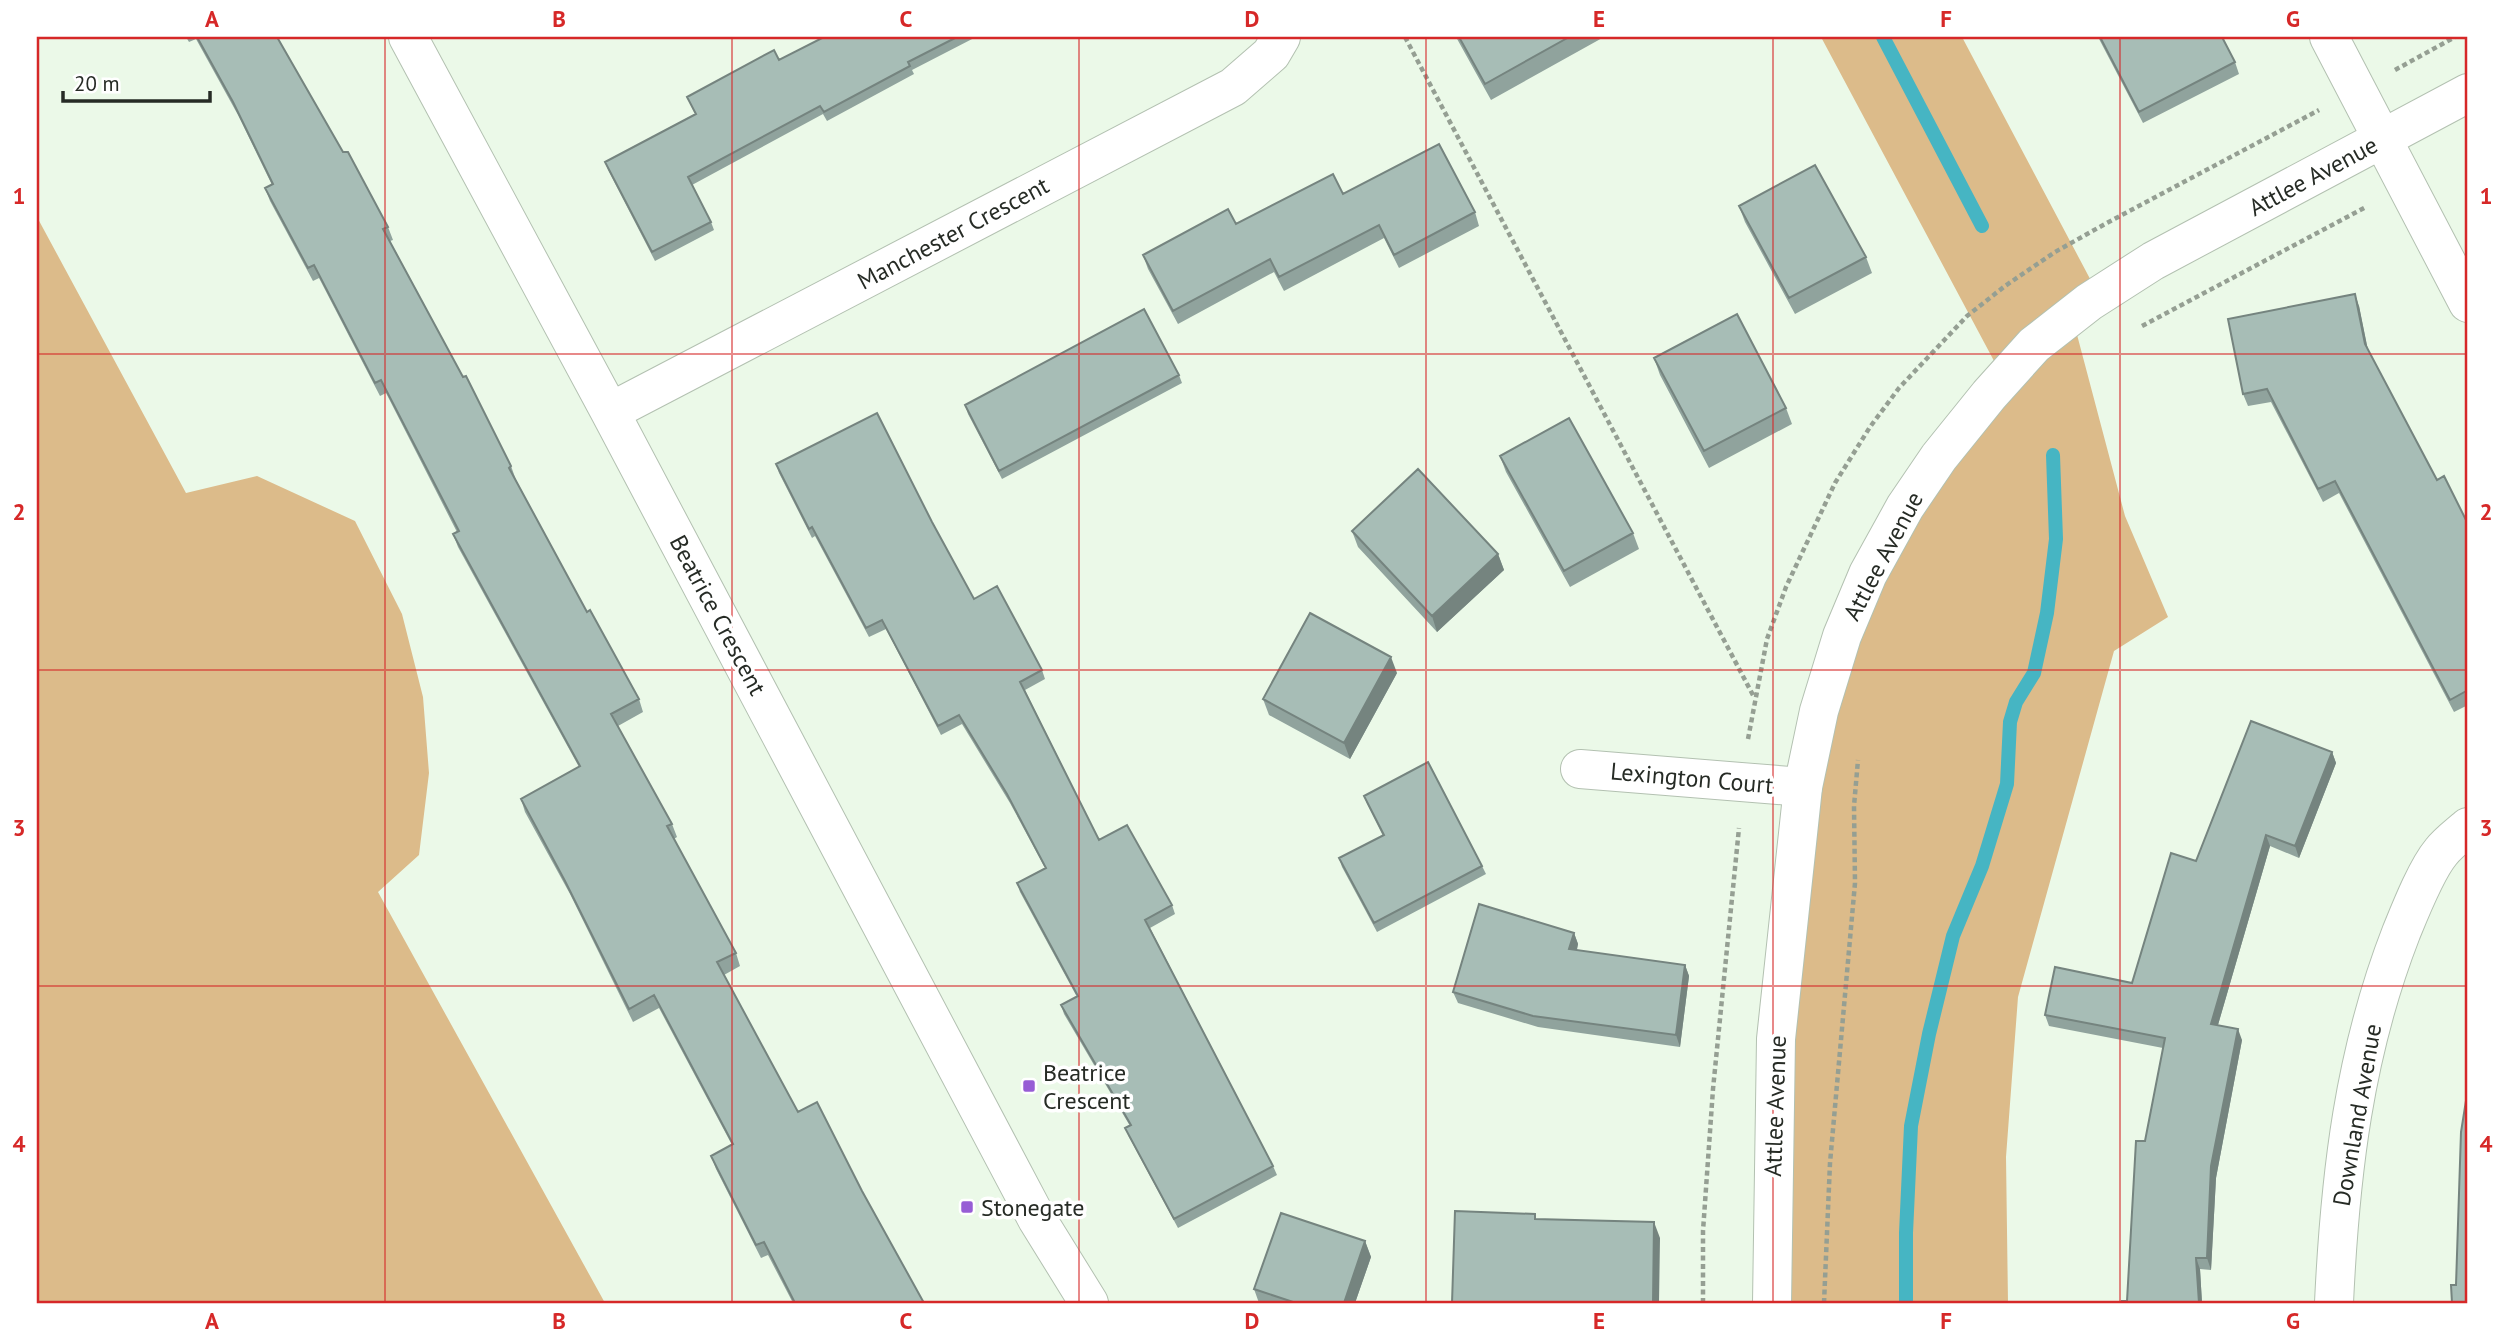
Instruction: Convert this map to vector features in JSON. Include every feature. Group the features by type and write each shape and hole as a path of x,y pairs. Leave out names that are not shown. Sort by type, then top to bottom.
{"street":[{"name":"Beatrice Crescent","path":"408,37 610,412 1037,1219 1089,1303"},
{"name":"Manchester Crescent","path":"610,412 1233,87 1271,54 1281,37"},
{"path":"2329,37 2468,303"},
{"name":"Attlee Avenue","path":"1772,1303 1776,1039 1803,787 1823,698 1842,636 1868,574 1905,507 1938,457 1989,395 2034,345 2089,302 2142,267 2468,93"},
{"name":"Lexington Court","path":"1580,769 1803,787"},
{"name":"Downland Avenue","path":"2334,1303 2342,1187 2368,1031 2390,962 2413,905 2440,852 2468,827"}],"path":[{"path":"1405,37 1755,697"},
{"path":"2138,328 2407,184"},
{"path":"1824,1303 1830,1163 1855,883 1854,806 1859,751"},
{"path":"1703,1303 1703,1231 1713,1089 1738,858 1742,782"}],"shaded area":[{"path":"1821,37 1962,37 2097,292 2071,312 2125,516 2168,617 2114,651 2018,997 2006,1157 2008,1303 1769,1303 1769,1230 1838,634 2001,374"},
{"path":"37,217 186,493 257,476 355,521 402,614 423,697 429,773 419,855 378,892 605,1303 37,1303"}],"building":[{"path":"197,37 277,37 343,152 348,152 388,227 383,229 463,377 466,376 511,466 509,468 587,612 590,610 639,699 611,714 672,824 667,826 736,953 717,962 798,1112 817,1102 924,1303 795,1303 764,1242 756,1245 711,1156 733,1144 654,995 629,1009 521,799 580,766 453,534 459,531 381,380 375,383 314,265 308,268 265,188 273,184 233,102"},
{"path":"824,37 957,37 908,62 910,66 824,112 820,106 688,177 711,222 652,252 605,162 696,114 687,97 774,50 779,60"},
{"path":"1459,37 1569,37 1485,84"},
{"path":"2100,37 2222,37 2235,62 2139,112"},
{"path":"1439,144 1475,212 1394,255 1379,225 1279,277 1270,259 1173,311 1143,255 1228,209 1236,224 1333,174 1343,194"},
{"path":"1815,165 1866,257 1789,298 1739,206"},
{"path":"2355,294 2365,344 2437,480 2444,476 2468,524 2468,690 2450,700 2335,481 2318,489 2267,389 2243,394 2228,319"},
{"path":"1144,309 1179,375 999,471 965,405"},
{"path":"1737,314 1786,408 1704,451 1654,358"},
{"path":"877,413 974,599 997,586 1042,670 1020,682 1099,840 1127,825 1172,905 1145,920 1273,1166 1174,1219 1125,1128 1131,1125 1061,1005 1078,996 1017,883 1046,868 1007,794 959,715 938,726 882,620 866,628 812,527 809,529 776,464"},
{"path":"1569,418 1633,533 1564,571 1500,456"},
{"path":"1418,469 1498,554 1432,616 1352,531"},
{"path":"1310,613 1391,657 1344,743 1263,699"},
{"path":"2251,721 2332,752 2295,846 2266,835 2211,1024 2238,1029 2211,1166 2207,1258 2196,1258 2199,1303 2122,1303 2127,1301 2136,1141 2145,1141 2165,1038 2045,1015 2055,967 2132,983 2171,853 2196,861"},
{"path":"1428,762 1482,866 1374,923 1339,858 1384,835 1364,796"},
{"path":"1479,904 1574,933 1569,949 1685,965 1676,1035 1533,1016 1453,992"},
{"path":"2468,1088 2468,1303 2452,1303 2451,1285 2456,1285 2461,1132"},
{"path":"1455,1211 1535,1214 1535,1219 1654,1222 1653,1303 1452,1303"},
{"path":"1281,1213 1365,1241 1344,1303 1296,1303 1254,1289"}],"waterway":[{"path":"1883,37 1982,226"},
{"path":"1906,1303 1911,1126 1929,1034 1953,936 1982,866 2007,784 2010,722 2016,702 2034,673 2047,613 2056,539 2053,455"}],"place":[{"name":"Beatrice Crescent","path":"1029,1086"},
{"name":"Stonegate","path":"967,1207"}]}
